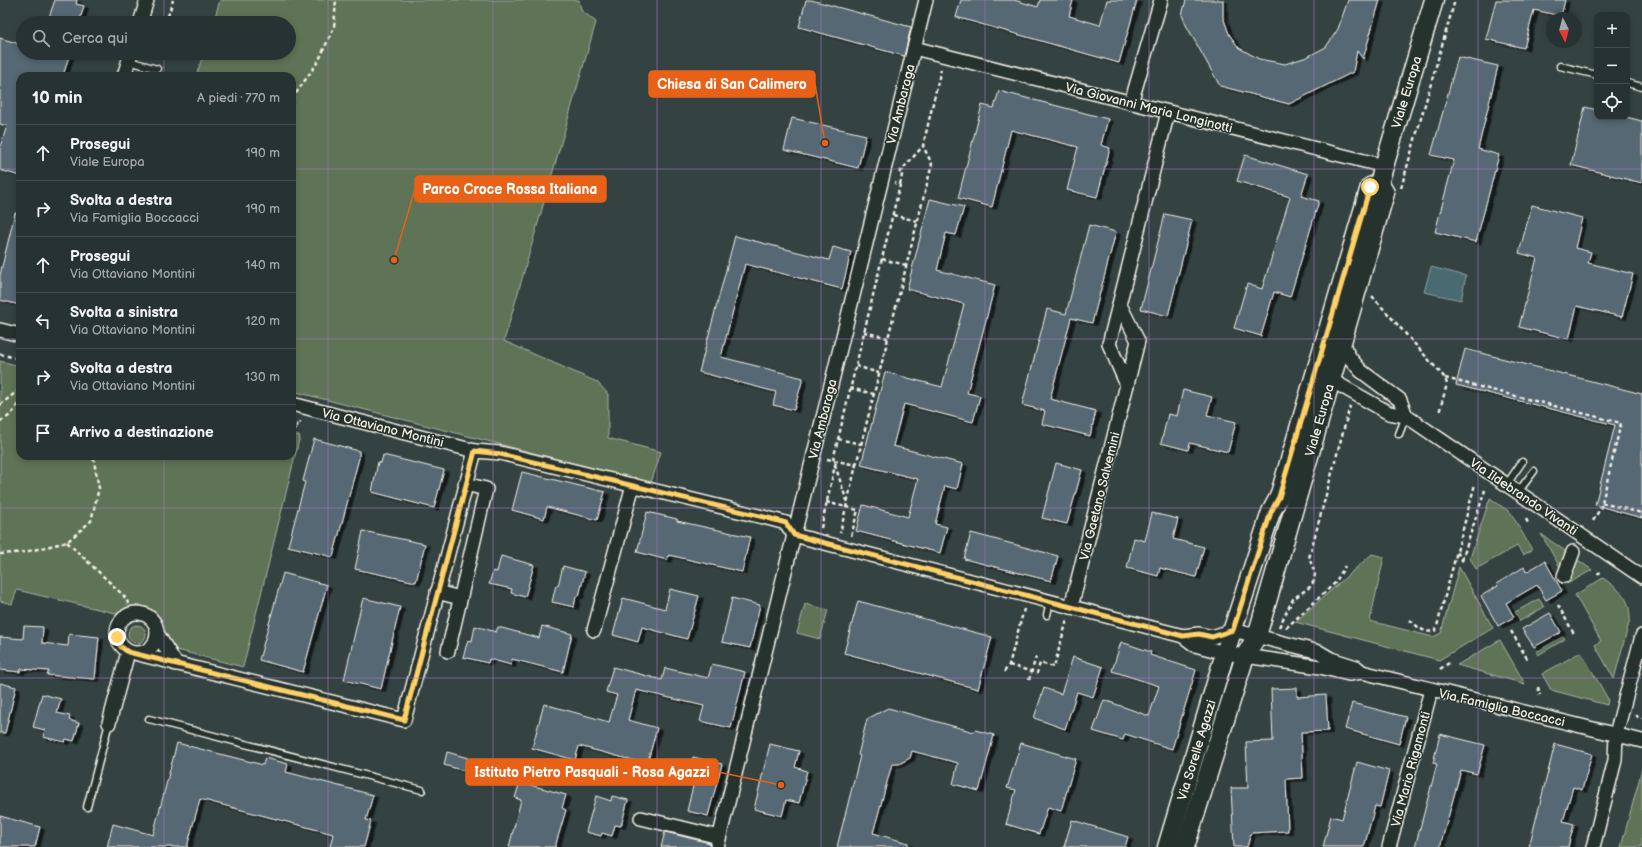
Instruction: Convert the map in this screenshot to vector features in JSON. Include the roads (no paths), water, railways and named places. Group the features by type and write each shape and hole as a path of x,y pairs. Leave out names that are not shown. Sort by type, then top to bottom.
{"street":[{"path":"142,16 147,0"},
{"name":"Via Ambaraga","path":"641,818 718,842 794,535 812,455 926,0"},
{"path":"1131,103 1161,0"},
{"name":"Viale Europa","path":"1245,656 1256,636 1342,344 1385,193 1382,175 1434,0"},
{"name":"Via Giovanni Maria Longinotti","path":"914,48 1168,112 1382,175"},
{"path":"125,72 129,60"},
{"path":"1127,385 1109,344 1168,112"},
{"name":"Viale Europa","path":"1226,653 1271,512 1279,497 1370,187 1382,175"},
{"name":"Via Gaetano Salvemini","path":"1071,607 1138,341 1120,305"},
{"path":"1331,380 1327,375 1325,364 1339,318 1336,305"},
{"path":"0,330 16,334"},
{"path":"1342,344 1350,358 1361,371 1400,400 1406,416"},
{"name":"Via Ildebrando Vivanti","path":"1331,380 1390,413 1406,416 1642,577"},
{"name":"Via Ottaviano Montini","path":"296,405 475,451 500,454 786,523 794,535"},
{"path":"176,664 158,635 156,625 150,617 141,613 131,613 123,618 117,627 117,637 120,646 133,653 176,664 408,721 422,670 437,592 475,451"},
{"path":"448,650 486,489 465,484"},
{"path":"594,630 633,485"},
{"name":"Via Famiglia Boccacci","path":"794,535 1183,636 1199,634 1212,637 1233,630 1319,652 1331,659 1356,667 1362,672"},
{"path":"1564,576 1573,552"},
{"path":"437,592 460,598"},
{"path":"133,653 148,651 155,644 158,635"},
{"name":"Via Famiglia Boccacci","path":"1183,636 1195,645 1226,653 1320,667 1349,674 1362,672 1642,741"},
{"path":"1593,847 1615,760 1616,734 1642,636"},
{"path":"109,723 133,653"},
{"name":"Via Sorelle Agazzi","path":"1167,847 1226,653"},
{"name":"Via Sorelle Agazzi","path":"1184,847 1245,656"},
{"name":"Via Mario Rigamonti","path":"1389,847 1431,690"}],"lane":[{"path":"137,60 157,69"},
{"path":"1560,66 1594,74"},
{"path":"1630,84 1642,87"},
{"path":"1399,434 1406,416"},
{"path":"1506,484 1522,462"},
{"path":"1518,492 1534,471"},
{"path":"1047,615 1050,601"},
{"path":"149,719 422,790"},
{"path":"87,807 109,723"}],"water":[{"path":"1431,267 1466,276 1461,300 1424,292"}],"place":[{"name":"Chiesa di San Calimero","path":"825,143"},
{"name":"Parco Croce Rossa Italiana","path":"394,260"},
{"name":"Istituto Pietro Pasquali - Rosa Agazzi","path":"781,785"}]}
